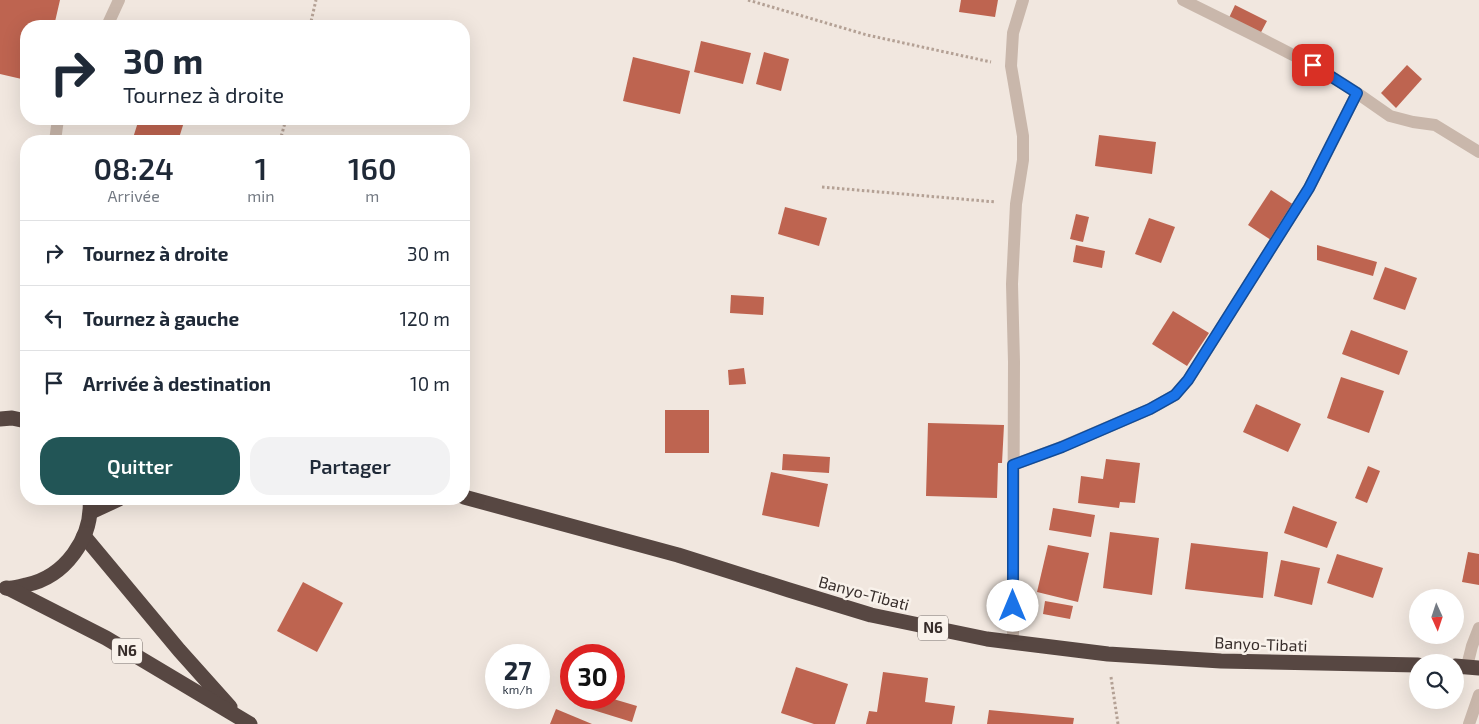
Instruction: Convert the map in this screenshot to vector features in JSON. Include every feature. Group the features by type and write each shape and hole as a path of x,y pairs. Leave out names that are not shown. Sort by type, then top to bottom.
{"highway":[{"path":"0,419 20,420"},
{"name":"Banyo-Tibati","path":"470,498 678,555 871,615 987,640 1108,654 1221,661 1409,665"},
{"name":"N6","path":"5,588 36,583 58,570 76,552 84,536 90,505"},
{"path":"84,536 179,650 245,722"},
{"name":"N6","path":"5,588 106,638 245,722"}],"street":[{"path":"110,20 119,0"},
{"path":"1013,643 1012,284 1016,204 1023,160 1023,136 1011,66 1013,32 1023,0"},
{"path":"1183,0 1328,73 1390,116 1435,125 1479,152"},
{"path":"1013,465 1062,447 1141,413 1175,395 1188,380 1309,188 1357,93"},
{"path":"1467,667 1479,628"},
{"path":"1470,724 1479,694"}],"path":[{"path":"311,20 316,0"},
{"path":"748,0 868,35 1011,66"},
{"path":"822,187 1016,204"},
{"path":"1108,654 1118,724"}],"building":[{"path":"0,0 60,0 55,20 20,20 20,79 0,74"},
{"path":"961,0 998,0 995,17 959,12"},
{"path":"1235,5 1267,21 1259,36 1228,20"},
{"path":"701,41 751,53 743,84 694,72"},
{"path":"764,52 789,59 781,91 756,84"},
{"path":"633,57 690,71 680,114 623,101"},
{"path":"1407,65 1422,79 1396,108 1381,93"},
{"path":"137,125 183,125 180,135 134,135"},
{"path":"1099,135 1156,142 1152,174 1095,166"},
{"path":"1271,190 1294,205 1271,240 1248,225"},
{"path":"785,207 827,218 819,246 778,234"},
{"path":"1076,214 1089,217 1083,242 1070,239"},
{"path":"1149,218 1175,227 1161,263 1135,254"},
{"path":"1076,245 1105,251 1102,268 1073,262"},
{"path":"1317,245 1377,262 1373,276 1317,260"},
{"path":"1385,267 1417,278 1405,310 1373,299"},
{"path":"731,295 764,297 763,315 730,313"},
{"path":"1173,311 1209,333 1187,366 1152,344"},
{"path":"1351,330 1408,351 1399,375 1342,354"},
{"path":"744,368 746,384 729,385 728,370"},
{"path":"1341,377 1384,391 1369,433 1327,418"},
{"path":"1256,404 1301,424 1288,452 1243,432"},
{"path":"665,410 709,410 709,453 665,453"},
{"path":"928,423 1004,425 1002,463 998,463 997,498 926,496"},
{"path":"783,454 830,457 829,473 782,470"},
{"path":"1106,459 1140,463 1135,503 1120,502 1119,508 1078,503 1081,476 1103,479"},
{"path":"1368,466 1380,471 1367,503 1355,498"},
{"path":"771,472 828,484 819,527 762,515"},
{"path":"1293,506 1337,522 1327,548 1284,533"},
{"path":"1053,508 1095,515 1091,537 1049,530"},
{"path":"1110,532 1159,538 1152,595 1103,588"},
{"path":"1191,543 1268,552 1263,598 1185,589"},
{"path":"1048,545 1089,553 1078,602 1037,592"},
{"path":"1468,552 1479,554 1479,585 1462,582"},
{"path":"1337,554 1383,568 1373,598 1327,583"},
{"path":"1281,560 1320,568 1312,605 1274,596"},
{"path":"303,582 343,603 317,652 277,631"},
{"path":"1045,601 1073,606 1070,619 1043,614"},
{"path":"796,667 848,684 835,724 814,724 781,713"},
{"path":"883,672 928,678 925,702 955,706 952,724 866,724 869,711 877,712"},
{"path":"625,702 637,706 632,722 590,709 625,709"},
{"path":"556,709 592,724 550,724"},
{"path":"989,710 1074,718 1073,724 987,724"}],"route":[{"path":"1013,606 1013,465 1062,447 1150,409 1175,395 1188,380 1309,188 1357,93 1313,65"}]}
